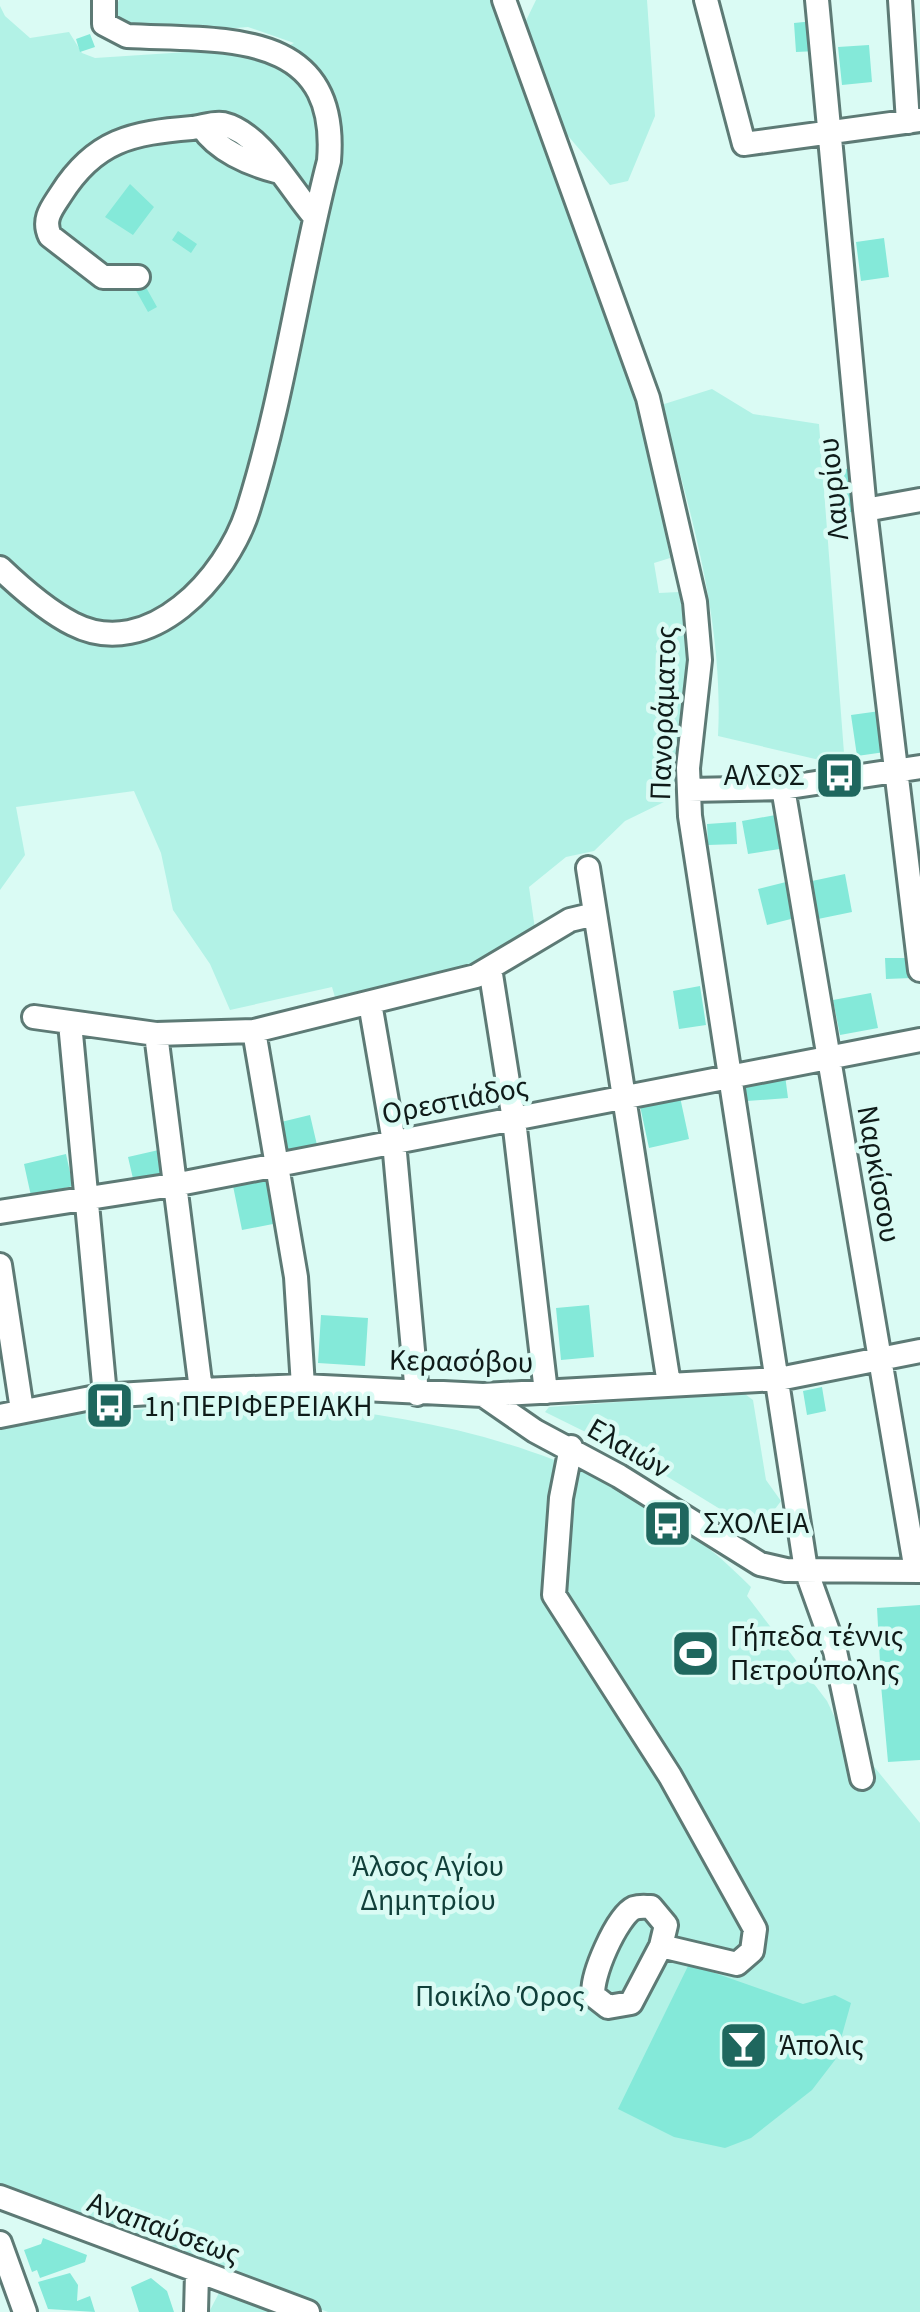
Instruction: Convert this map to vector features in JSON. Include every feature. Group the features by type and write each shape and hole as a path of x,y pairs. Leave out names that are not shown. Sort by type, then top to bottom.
{"street":[{"path":"0,568 74,625 124,634 176,614 216,570 248,512 308,264 314,216 330,161 332,122 324,101 278,51 234,40 127,36 104,24 104,0"},
{"name":"Πανοράματος","path":"504,0 648,398 695,602 700,660 689,790 806,1570 835,1651 862,1778"},
{"path":"706,0 744,144 914,121 900,0"},
{"name":"Λαυρίου","path":"817,0 865,510 908,769 920,970"},
{"path":"138,277 103,277 50,236 46,226 47,215 90,155 129,136 220,122 265,148 276,171 314,216"},
{"path":"865,510 920,500"},
{"path":"689,790 783,788 908,769"},
{"name":"Ναρκίσσου","path":"783,788 918,1571"},
{"path":"588,868 669,1384"},
{"path":"34,1017 156,1034 254,1031 476,976 570,920 595,914"},
{"path":"490,968 514,1120 546,1392"},
{"path":"370,1003 394,1142 418,1394"},
{"path":"70,1022 105,1396"},
{"path":"254,1031 296,1277 303,1386"},
{"path":"156,1034 179,1184 202,1390"},
{"name":"Ορεστιάδος","path":"0,1212 179,1184 920,1040"},
{"path":"0,1265 11,1413"},
{"name":"Κερασόβου","path":"11,1413 105,1396 202,1390 303,1386 483,1394 779,1379 920,1351"},
{"name":"Ελαιών","path":"483,1394 535,1430 571,1447 760,1564 806,1570 918,1571"},
{"path":"571,1447 560,1498 554,1595 670,1776 755,1929 752,1951 736,1964 661,1946"},
{"name":"Αναπαύσεως","path":"0,2197 308,2312"},
{"path":"0,2243 25,2312"},
{"path":"196,2273 196,2312"}],"green space":[{"path":"119,0 498,0 548,137 596,276 638,416 670,558 654,563 659,593 679,592 691,664 674,787 666,801 625,821 594,851 566,857 529,887 535,929 470,972 337,1004 332,987 230,1010 210,964 173,910 161,853 134,791 16,807 25,855 0,890 0,6 5,16 30,38 69,32 82,53 95,58 233,49 266,57 294,43 248,27 162,34 118,26 114,13"},
{"path":"536,0 647,0 655,116 628,181 610,185 557,123 522,29"},
{"path":"712,389 753,414 819,424 845,766 718,736 719,694 711,610 694,527 661,405"},
{"path":"745,1394 753,1400 766,1480 781,1501 772,1513 733,1517 632,1455 545,1412 549,1407"},
{"name":"Ποικίλο Όρος","path":"294,1405 420,1422 481,1436 597,1478 652,1508 703,1544 751,1587 747,1596 827,1701 836,1720 920,1823 920,2312 328,2312 30,2202 0,2185 0,1416 21,1426 76,1414 126,1410"},
{"path":"220,2291 278,2312 209,2312"}],"building":[{"path":"814,21 817,51 796,52 794,23"},
{"path":"90,34 95,47 80,52 76,39"},
{"path":"869,45 872,82 842,85 838,47"},
{"path":"130,184 154,207 133,235 105,217"},
{"path":"178,231 197,244 191,253 172,240"},
{"path":"884,238 889,277 861,281 856,242"},
{"path":"143,282 157,307 148,312 134,287"},
{"path":"852,468 857,511 832,515 826,472"},
{"path":"880,711 885,752 857,756 851,715"},
{"path":"781,814 786,848 748,854 742,821"},
{"path":"736,822 737,844 708,845 707,824"},
{"path":"845,874 852,912 818,919 812,881"},
{"path":"794,880 803,916 767,925 758,889"},
{"path":"885,958 911,958 912,978 886,979"},
{"path":"700,986 706,1025 679,1029 673,991"},
{"path":"871,993 878,1028 840,1035 833,1000"},
{"path":"785,1075 788,1098 747,1101 744,1078"},
{"path":"680,1097 689,1139 649,1148 640,1106"},
{"path":"310,1115 317,1145 288,1152 281,1122"},
{"path":"163,1149 168,1176 134,1183 128,1157"},
{"path":"66,1154 73,1186 31,1196 24,1164"},
{"path":"268,1173 278,1223 242,1230 232,1181"},
{"path":"589,1305 594,1357 561,1360 556,1308"},
{"path":"321,1315 368,1318 365,1366 318,1363"},
{"path":"822,1387 826,1411 807,1415 803,1391"},
{"path":"920,1605 920,1760 888,1762 881,1685 890,1684 889,1662 880,1662 877,1608"},
{"name":"Άπολις","path":"689,1964 803,2004 835,1995 851,2003 835,2060 812,2090 751,2138 725,2148 674,2137 618,2109"},
{"path":"43,2238 87,2255 85,2262 40,2278 37,2270 32,2272 24,2250 41,2244"},
{"path":"70,2273 78,2285 77,2301 90,2296 95,2312 48,2309 38,2282"},
{"path":"151,2278 167,2291 174,2312 139,2312 131,2287"}],"place":[{"name":"ΑΛΣΟΣ","path":"840,775"},
{"name":"1η ΠΕΡΙΦΕΡΕΙΑΚΗ","path":"109,1406"},
{"name":"ΣΧΟΛΕΙΑ","path":"668,1523"},
{"name":"Γήπεδα τέννις Πετρούπολης","path":"695,1653"},
{"name":"Άπολις","path":"744,2045"}],"park label":[{"name":"Άλσος Αγίου Δημητρίου","path":"428,1883"}]}
